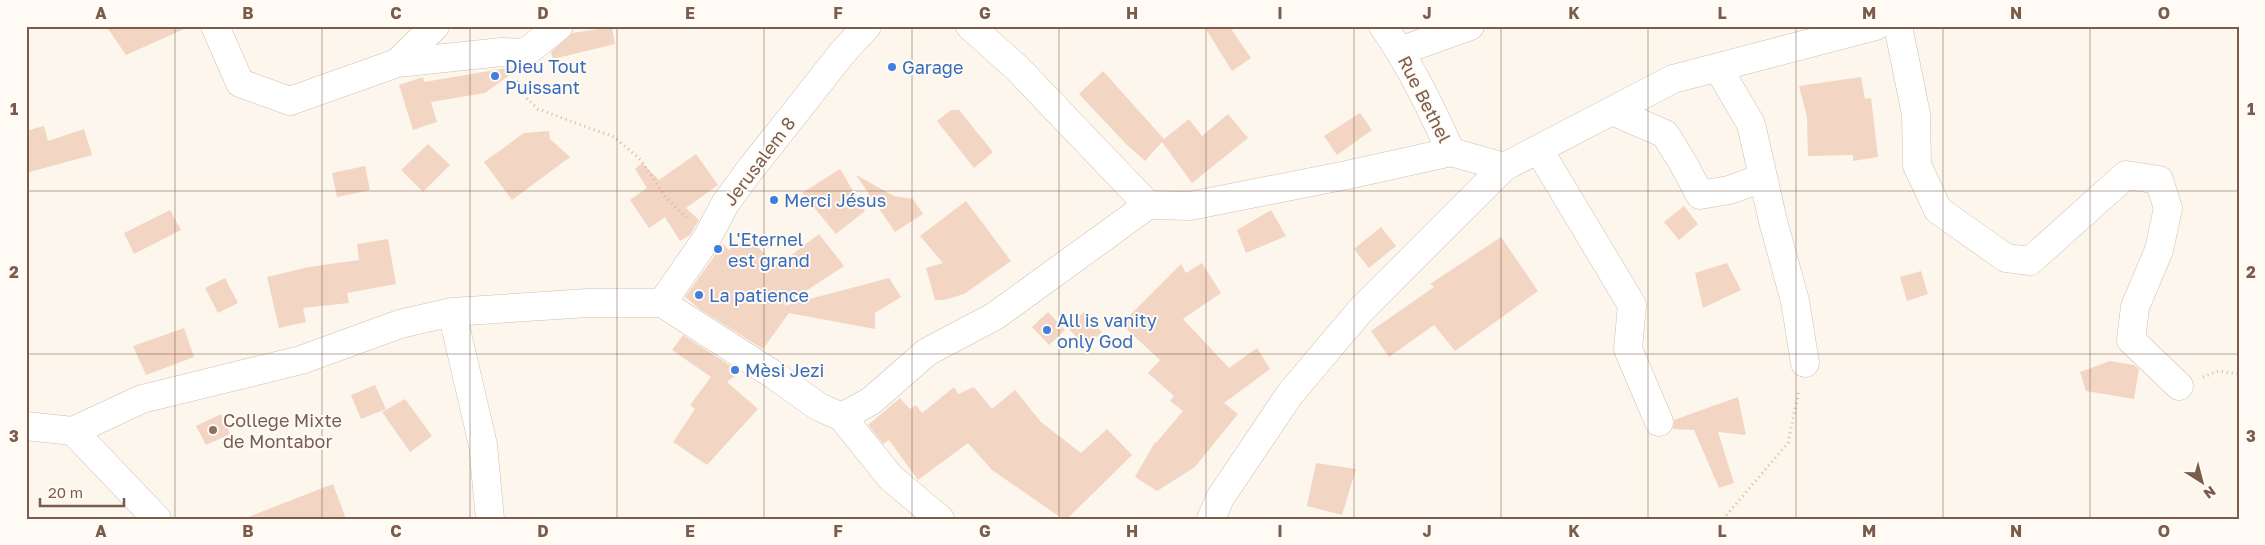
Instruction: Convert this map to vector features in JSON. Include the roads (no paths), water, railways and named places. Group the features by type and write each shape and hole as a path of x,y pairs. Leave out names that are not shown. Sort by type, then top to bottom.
{"street":[{"path":"215,26 240,83 290,101 397,63 502,52 525,53 559,26"},
{"path":"397,63 435,26"},
{"name":"Jerusalem 8","path":"662,303 707,238 725,204 749,171 842,52 867,26"},
{"path":"970,26 1017,68 1148,204"},
{"name":"Rue Bethel","path":"1383,26 1400,51 1427,99 1451,152 1504,167"},
{"path":"1400,51 1470,26"},
{"path":"1211,519 1220,498 1290,394 1360,311 1504,167 1673,79 1876,26"},
{"path":"1898,26 1916,114 1917,165 1938,210 2006,258 2030,261 2126,175 2159,180 2168,208 2159,250 2135,307 2131,340 2179,386"},
{"path":"1718,68 1751,124 1795,300 1805,363"},
{"path":"1612,111 1664,134 1683,163 1700,195 1729,190 1763,178"},
{"path":"1539,150 1632,305 1628,349 1659,422"},
{"path":"842,417 871,401 927,352 995,316 1148,204 1190,206 1451,152"},
{"path":"26,426 73,431 142,400 301,360 400,324 452,312 588,303 662,303 774,375 819,407 842,417 891,478 940,519"},
{"path":"452,312 483,445 490,519"},
{"path":"73,431 157,519"}],"place":[{"name":"Garage","path":"892,67"},
{"name":"Dieu Tout Puissant","path":"495,76"},
{"name":"Merci Jésus","path":"774,200"},
{"name":"L'Eternel est grand","path":"718,249"},
{"name":"La patience","path":"699,295"},
{"name":"All is vanity only God","path":"1047,330"},
{"name":"Mèsi Jezi","path":"735,370"},
{"name":"College Mixte de Montabor","path":"213,430"}]}
